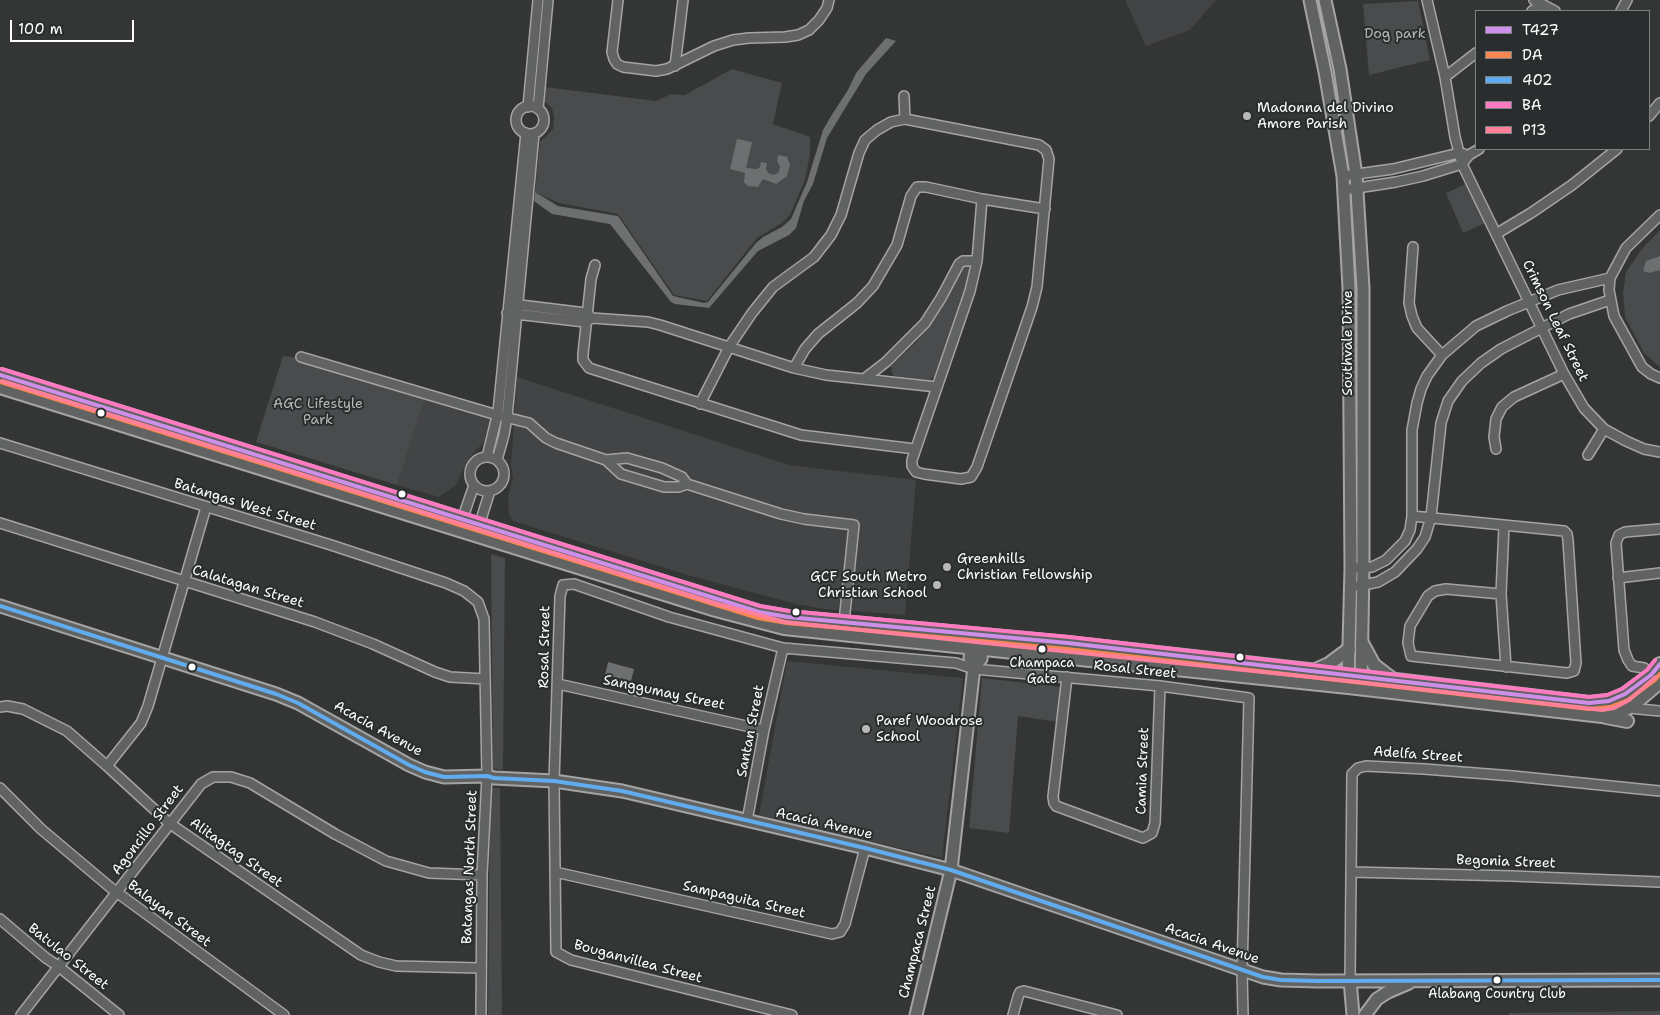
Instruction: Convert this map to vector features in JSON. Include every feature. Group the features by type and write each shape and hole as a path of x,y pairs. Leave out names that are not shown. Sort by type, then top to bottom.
{"main road":[{"path":"0,375 460,525"},
{"path":"0,388 759,612 788,617 1068,643 1393,679 1589,709 1627,721"},
{"path":"477,530 716,610 784,628 975,658 1589,709 1602,716 1616,714 1628,708 1656,680 1660,664"},
{"path":"1362,643 1374,665 1393,679"},
{"path":"1313,671 1336,660 1350,649"},
{"path":"1589,709 1656,680"}],"street":[{"path":"528,107 538,0"},
{"path":"538,109 548,0"},
{"path":"618,0 612,52 614,59 617,64 623,67 656,71 675,66 714,46 733,40 785,37 809,30 819,20 827,8 829,0"},
{"path":"675,66 682,0"},
{"name":"Southvale Drive","path":"1310,0 1343,176 1349,288 1350,649 1355,675 1361,689"},
{"name":"Southvale Drive","path":"1325,0 1340,69 1358,188 1364,288 1362,643 1355,675 1348,688"},
{"name":"Crimson Leaf Street","path":"1427,0 1445,77 1462,164 1564,374 1584,408 1604,430 1632,444 1660,452"},
{"path":"1537,2 1553,10"},
{"path":"1445,77 1475,55"},
{"path":"904,96 905,119"},
{"path":"1650,115 1660,103"},
{"path":"528,107 538,109 544,117 542,127 530,134 521,130 517,125 519,113 528,107"},
{"path":"700,404 729,346 752,313 773,287 814,257 831,235 841,215 859,153 865,140 877,130 891,122 905,119 917,120 1043,147 1049,159 1040,266 1032,307 974,473 966,479 916,472 912,466 912,460 970,292 977,261 982,199"},
{"path":"487,456 497,415 511,314 530,134"},
{"path":"1344,190 1410,180 1462,164 1469,155 1477,150"},
{"path":"1496,234 1572,186 1616,150"},
{"path":"1343,176 1400,168 1459,153 1469,155"},
{"path":"794,368 818,334 857,303 873,286 897,245 914,190 917,187 926,186 982,199 1045,209"},
{"path":"1660,215 1626,248 1610,278 1610,300 1614,316 1642,367 1660,378"},
{"path":"1413,247 1409,303 1412,316 1417,328 1442,355"},
{"path":"864,379 897,351 925,322 941,298 959,264 963,261 977,261"},
{"path":"595,265 590,279 588,317 582,354 583,360 589,368 801,435 915,449"},
{"path":"1351,568 1363,568 1381,562 1396,551 1405,541 1410,530 1412,516 1411,448 1415,412 1421,389 1427,376 1442,355 1476,326 1529,301 1558,290 1610,278"},
{"path":"1351,586 1363,586 1386,578 1406,562 1421,543 1431,517 1441,423 1448,400 1462,382 1481,363 1542,327 1594,304 1610,300"},
{"path":"512,304 588,317"},
{"path":"511,314 588,317 660,324 794,368 826,376 937,387"},
{"path":"497,460 504,435 506,417 511,314"},
{"path":"301,357 497,415 529,422 546,438 556,443 606,460 627,458 673,471 682,477 687,484 781,514 804,519 854,525 844,622"},
{"path":"1496,449 1494,437 1496,419 1502,407 1514,397 1564,374"},
{"path":"1588,455 1604,430"},
{"name":"Batangas West Street","path":"0,444 331,545 446,583 478,602"},
{"path":"487,456 497,460 503,469 503,480 500,485 490,491 481,490 474,485 470,475 472,464 476,460 487,456"},
{"path":"606,460 621,474 664,487 679,487 687,484"},
{"path":"645,481 654,478 656,475 650,464"},
{"path":"645,481 639,477 638,470 640,467 650,464"},
{"path":"460,525 474,485"},
{"path":"477,530 490,491"},
{"path":"107,766 140,723 148,706 206,507"},
{"path":"1412,516 1564,531 1567,534 1576,663 1574,671 1567,673 1411,656 1408,642 1410,626 1428,596 1435,591 1446,589 1501,594"},
{"name":"Calatagan Street","path":"0,523 315,622 373,644 450,677 485,679"},
{"path":"1504,526 1501,594 1506,667"},
{"path":"1656,680 1644,668 1632,666 1623,646 1616,543 1619,534 1624,532 1660,528"},
{"path":"1618,578 1660,573"},
{"name":"Rosal Street","path":"554,781 560,596 563,585 574,584 669,617 783,648 956,663 975,658 1067,677 1160,686 1249,698 1242,971"},
{"name":"Batangas North Street","path":"478,602 484,620 487,776 482,875 480,1015"},
{"name":"Acacia Avenue","path":"0,606 276,694 298,703 425,772 444,776 487,776 554,781 622,791 865,848 951,870 1242,971 1281,980 1660,980"},
{"name":"Champaca Street","path":"916,1015 951,870 977,635"},
{"name":"Santan Street","path":"747,821 764,730 783,648"},
{"name":"Camia Street","path":"1067,677 1053,796 1054,803 1056,806 1144,838 1152,833 1155,823 1160,686"},
{"name":"Sanggumay Street","path":"558,684 764,730"},
{"path":"1609,701 1628,708 1660,711"},
{"path":"1609,701 1616,714"},
{"name":"Alitagtag Street","path":"0,707 7,706 22,709 67,731 169,824 361,955 396,966 480,968"},
{"name":"Adelfa Street","path":"1350,980 1352,774 1354,770 1362,766 1513,776 1660,791"},
{"name":"Agoncillo Street","path":"21,1015 58,966 118,893 201,784 213,778 231,778 250,783 334,834 386,861 429,874 482,875"},
{"name":"Bouganvillea Street","path":"554,781 556,952 571,960 792,1015"},
{"name":"Balayan Street","path":"0,788 41,830 118,893 284,1015"},
{"name":"Sampaguita Street","path":"555,872 832,934 840,932 845,924 865,848"},
{"name":"Begonia Street","path":"1351,872 1660,882"},
{"name":"Batulao Street","path":"0,920 119,1015"},
{"path":"1242,971 1243,1015"},
{"path":"1350,980 1353,1015"},
{"path":"1365,1015 1376,999 1415,980"},
{"path":"1013,1015 1020,992 1024,991 1118,1015"}],"shaded area":[{"path":"1125,0 1216,0 1190,30 1146,46"},
{"path":"886,38 896,41 866,74 827,138 813,184 804,201 796,228 789,235 758,251 709,308 671,302 610,224 552,214 534,201 535,192 558,206 618,216 673,296 704,303 708,302 756,243 782,227 791,219 807,182 823,130 848,90 856,73"},
{"path":"737,139 752,142 746,168 757,169 760,167 761,162 767,163 768,173 774,175 779,172 778,155 787,157 790,165 787,176 776,184 763,179 758,187 748,186 744,182 745,173 730,169"},
{"path":"1660,256 1660,270 1649,273 1643,271 1646,261"},
{"path":"517,377 789,465 916,480 905,615 825,609 796,604 691,576 513,521 509,514 508,496 513,479 511,465"},
{"path":"425,399 478,412 491,419 484,442 473,453 456,485 439,497 397,485"},
{"name":"Paref Woodrose School","path":"787,661 963,678 942,858 759,815"},
{"path":"608,662 634,669 631,681 605,675"}],"green space":[{"name":"Dog park","path":"1418,1 1430,60 1369,75 1363,4"},
{"path":"732,69 782,83 773,124 810,137 810,154 805,180 790,215 782,223 757,238 707,301 674,295 618,214 559,203 535,192 540,142 553,129 554,118 552,108 544,101 545,87 656,101 671,94 685,95"},
{"path":"1468,183 1485,223 1463,233 1446,193"},
{"path":"1660,230 1660,367 1644,353 1625,317 1623,293 1626,272 1641,250"},
{"path":"966,266 970,269 970,272 934,377 929,380 894,376 891,366 916,342 934,319 962,269"},
{"name":"AGC Lifestyle Park","path":"283,356 310,359 425,399 397,485 256,442"},
{"path":"491,554 505,558 503,770 493,769"},
{"path":"982,678 1061,687 1058,722 1018,716 1009,833 969,828"},
{"path":"490,788 500,788 502,1015 488,1015"},
{"path":"1660,1011 1660,1015 1509,1015 1509,1013"}],"transit line":[{"name":"BA","path":"2,369 760,606 789,611 1069,637 1589,697 1607,695 1622,689 1647,670 1655,660"},
{"name":"T427","path":"0,375 759,612 788,617 1068,643 1589,703 1609,701 1625,694 1651,675 1660,664"},
{"name":"P13","path":"2,381 718,604 785,622 1349,681 1602,710 1614,708 1629,700 1656,677"},
{"name":"DA","path":"0,382 758,618 787,623 1067,649 1589,709 1610,707 1628,700 1655,680 1660,674"},
{"name":"402","path":"0,606 276,694 298,703 425,772 444,777 487,776 554,781 622,791 865,848 951,870 1263,977 1281,980 1318,981 1660,980"}],"place":[{"name":"Madonna del Divino Amore Parish","path":"1247,116"},
{"name":"Greenhills Christian Fellowship","path":"947,567"},
{"name":"GCF South Metro Christian School","path":"937,585"},
{"name":"Champaca Gate","path":"1042,649"},
{"name":"Paref Woodrose School","path":"866,729"},
{"name":"Alabang Country Club","path":"1497,980"}]}
